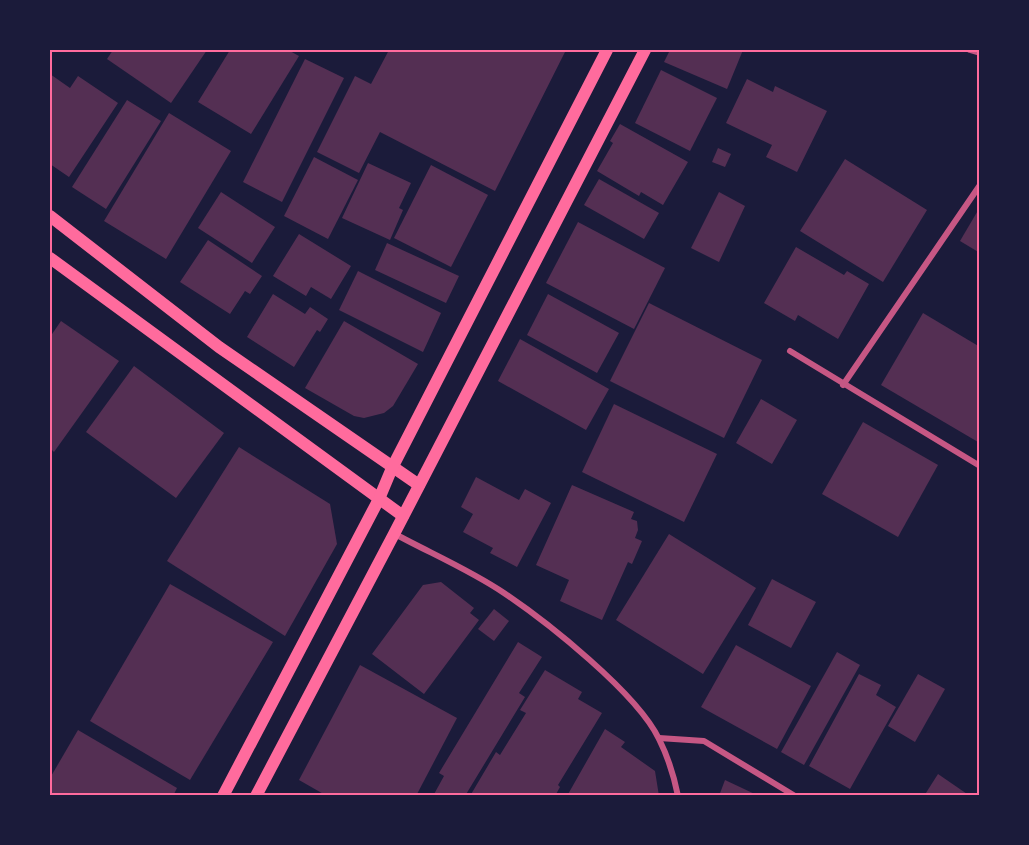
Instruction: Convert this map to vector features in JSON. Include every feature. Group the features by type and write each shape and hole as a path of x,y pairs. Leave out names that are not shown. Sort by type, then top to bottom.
{"main road":[{"path":"223,795 379,499 392,468 607,50"},
{"path":"256,795 645,50"},
{"path":"50,216 219,347 419,486"},
{"path":"50,258 403,516"}],"street":[{"path":"970,50 980,53"},
{"path":"843,385 980,185"},
{"path":"790,351 980,466"},
{"path":"394,534 503,592 608,677 640,711 659,738 678,795"},
{"path":"659,738 704,741 795,795"}],"building":[{"path":"113,50 207,50 171,103 107,59"},
{"path":"230,50 288,50 299,56 251,134 198,102"},
{"path":"389,50 566,50 495,191 380,132 359,173 317,152 355,76 371,84"},
{"path":"670,50 743,50 727,89 664,62"},
{"path":"305,59 344,78 282,202 243,182"},
{"path":"661,70 717,98 690,151 635,123"},
{"path":"50,74 70,88 78,76 118,103 69,177 50,164"},
{"path":"747,79 773,92 775,86 827,111 797,172 766,157 772,145 726,123"},
{"path":"127,100 161,121 106,209 72,187"},
{"path":"169,113 231,151 166,259 104,221"},
{"path":"620,124 688,162 663,205 641,192 639,196 597,171 613,143 610,141"},
{"path":"718,148 731,154 725,167 712,162"},
{"path":"314,157 358,180 328,239 284,216"},
{"path":"845,159 927,210 883,282 800,231"},
{"path":"368,163 411,183 399,208 403,210 390,240 342,218"},
{"path":"431,165 488,195 451,267 394,238"},
{"path":"599,179 659,213 644,239 584,205"},
{"path":"221,192 275,227 252,263 198,228"},
{"path":"719,192 745,206 719,262 691,248"},
{"path":"980,207 980,253 960,241"},
{"path":"578,222 665,268 634,329 546,283"},
{"path":"299,234 351,266 331,299 311,287 306,296 273,276"},
{"path":"208,240 262,276 250,294 245,291 230,314 180,282"},
{"path":"387,243 459,276 446,303 375,270"},
{"path":"796,247 844,275 847,271 869,284 838,339 798,315 795,321 764,303"},
{"path":"358,271 441,313 423,352 339,310"},
{"path":"273,294 305,314 310,307 328,319 320,332 317,330 294,367 247,337"},
{"path":"548,294 619,333 597,373 527,335"},
{"path":"649,303 762,360 724,438 610,381"},
{"path":"923,313 980,347 978,442 881,385"},
{"path":"61,321 119,361 54,452 50,448 50,337"},
{"path":"344,321 418,364 393,406 384,413 364,418 354,416 305,388"},
{"path":"520,339 609,389 586,430 498,381"},
{"path":"134,366 224,433 176,498 86,432"},
{"path":"761,399 797,420 772,464 736,443"},
{"path":"614,404 717,454 684,522 582,472"},
{"path":"863,422 938,465 898,537 822,494"},
{"path":"239,447 330,504 337,544 285,636 167,561"},
{"path":"476,477 519,500 525,489 551,503 517,567 490,553 493,548 463,532 473,514 461,507"},
{"path":"572,485 634,512 631,519 637,521 638,530 635,538 642,541 632,564 628,562 602,620 560,601 569,580 536,565"},
{"path":"669,534 756,588 703,674 616,620"},
{"path":"772,579 816,602 791,648 748,625"},
{"path":"441,582 474,608 470,613 479,620 424,694 372,654 423,585"},
{"path":"170,584 273,642 190,780 90,721"},
{"path":"494,609 509,621 494,641 478,629"},
{"path":"518,642 542,657 519,693 525,697 465,796 433,796 444,776 439,773"},
{"path":"736,645 811,686 777,749 701,707"},
{"path":"837,652 860,665 804,765 781,752"},
{"path":"360,665 457,718 416,796 327,796 299,780"},
{"path":"545,670 582,692 578,699 602,713 558,785 560,787 555,796 470,796 496,752 500,755 526,713 520,710"},
{"path":"859,674 881,685 876,695 896,707 850,789 809,766"},
{"path":"918,674 945,689 915,742 888,726"},
{"path":"605,729 625,742 621,747 655,771 659,796 567,796"},
{"path":"78,730 177,788 173,796 50,796 50,778"},
{"path":"938,774 970,796 924,796"},
{"path":"725,780 759,796 719,796"}]}
